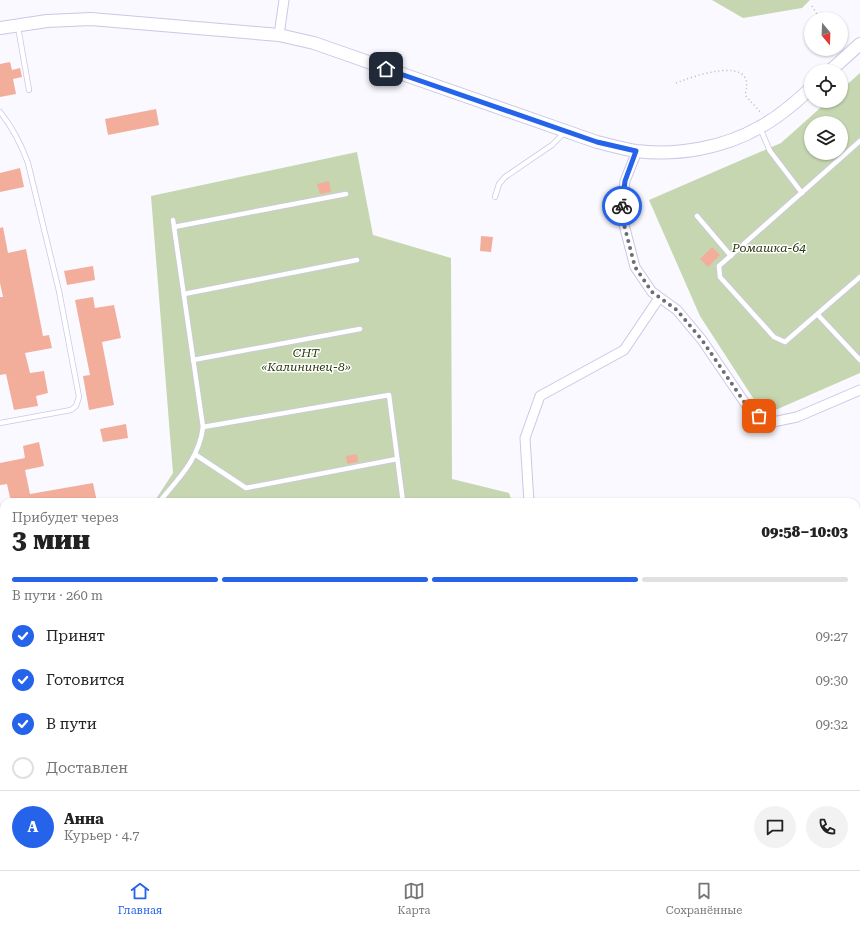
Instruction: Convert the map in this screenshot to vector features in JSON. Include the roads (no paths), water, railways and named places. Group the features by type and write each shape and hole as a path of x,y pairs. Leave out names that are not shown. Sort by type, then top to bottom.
{"main road":[{"path":"0,28 47,21 91,19 278,35 314,43 597,142 636,151 684,152 722,143 764,125 795,103 804,95"},
{"path":"838,64 860,44"}],"street":[{"path":"278,35 284,0"},
{"path":"636,151 625,181 621,213 635,267 652,292 677,310 702,340 749,409 768,423 796,417 860,390"},
{"path":"529,498 525,438 540,396 624,350 659,298"}],"lane":[{"path":"18,25 29,90"},
{"path":"0,112 10,124 21,143 28,163 59,291 79,397 76,406 71,410 0,423"},
{"path":"764,125 770,150 802,193"},
{"path":"495,197 499,184 505,177 552,145 566,131"},
{"path":"860,141 719,266 720,277 774,338 785,342 818,315 860,277"},
{"path":"174,227 346,194"},
{"path":"697,216 731,256"},
{"path":"162,498 196,455 201,442 203,427 172,220"},
{"path":"184,294 357,260"},
{"path":"818,315 860,360"},
{"path":"194,360 360,329"},
{"path":"203,427 389,395 402,498"},
{"path":"196,455 246,488 397,459"}],"park label":[{"name":"Ромашка-64","path":"769,248"},
{"name":"СНТ «Калининец-8»","path":"306,360"}]}
